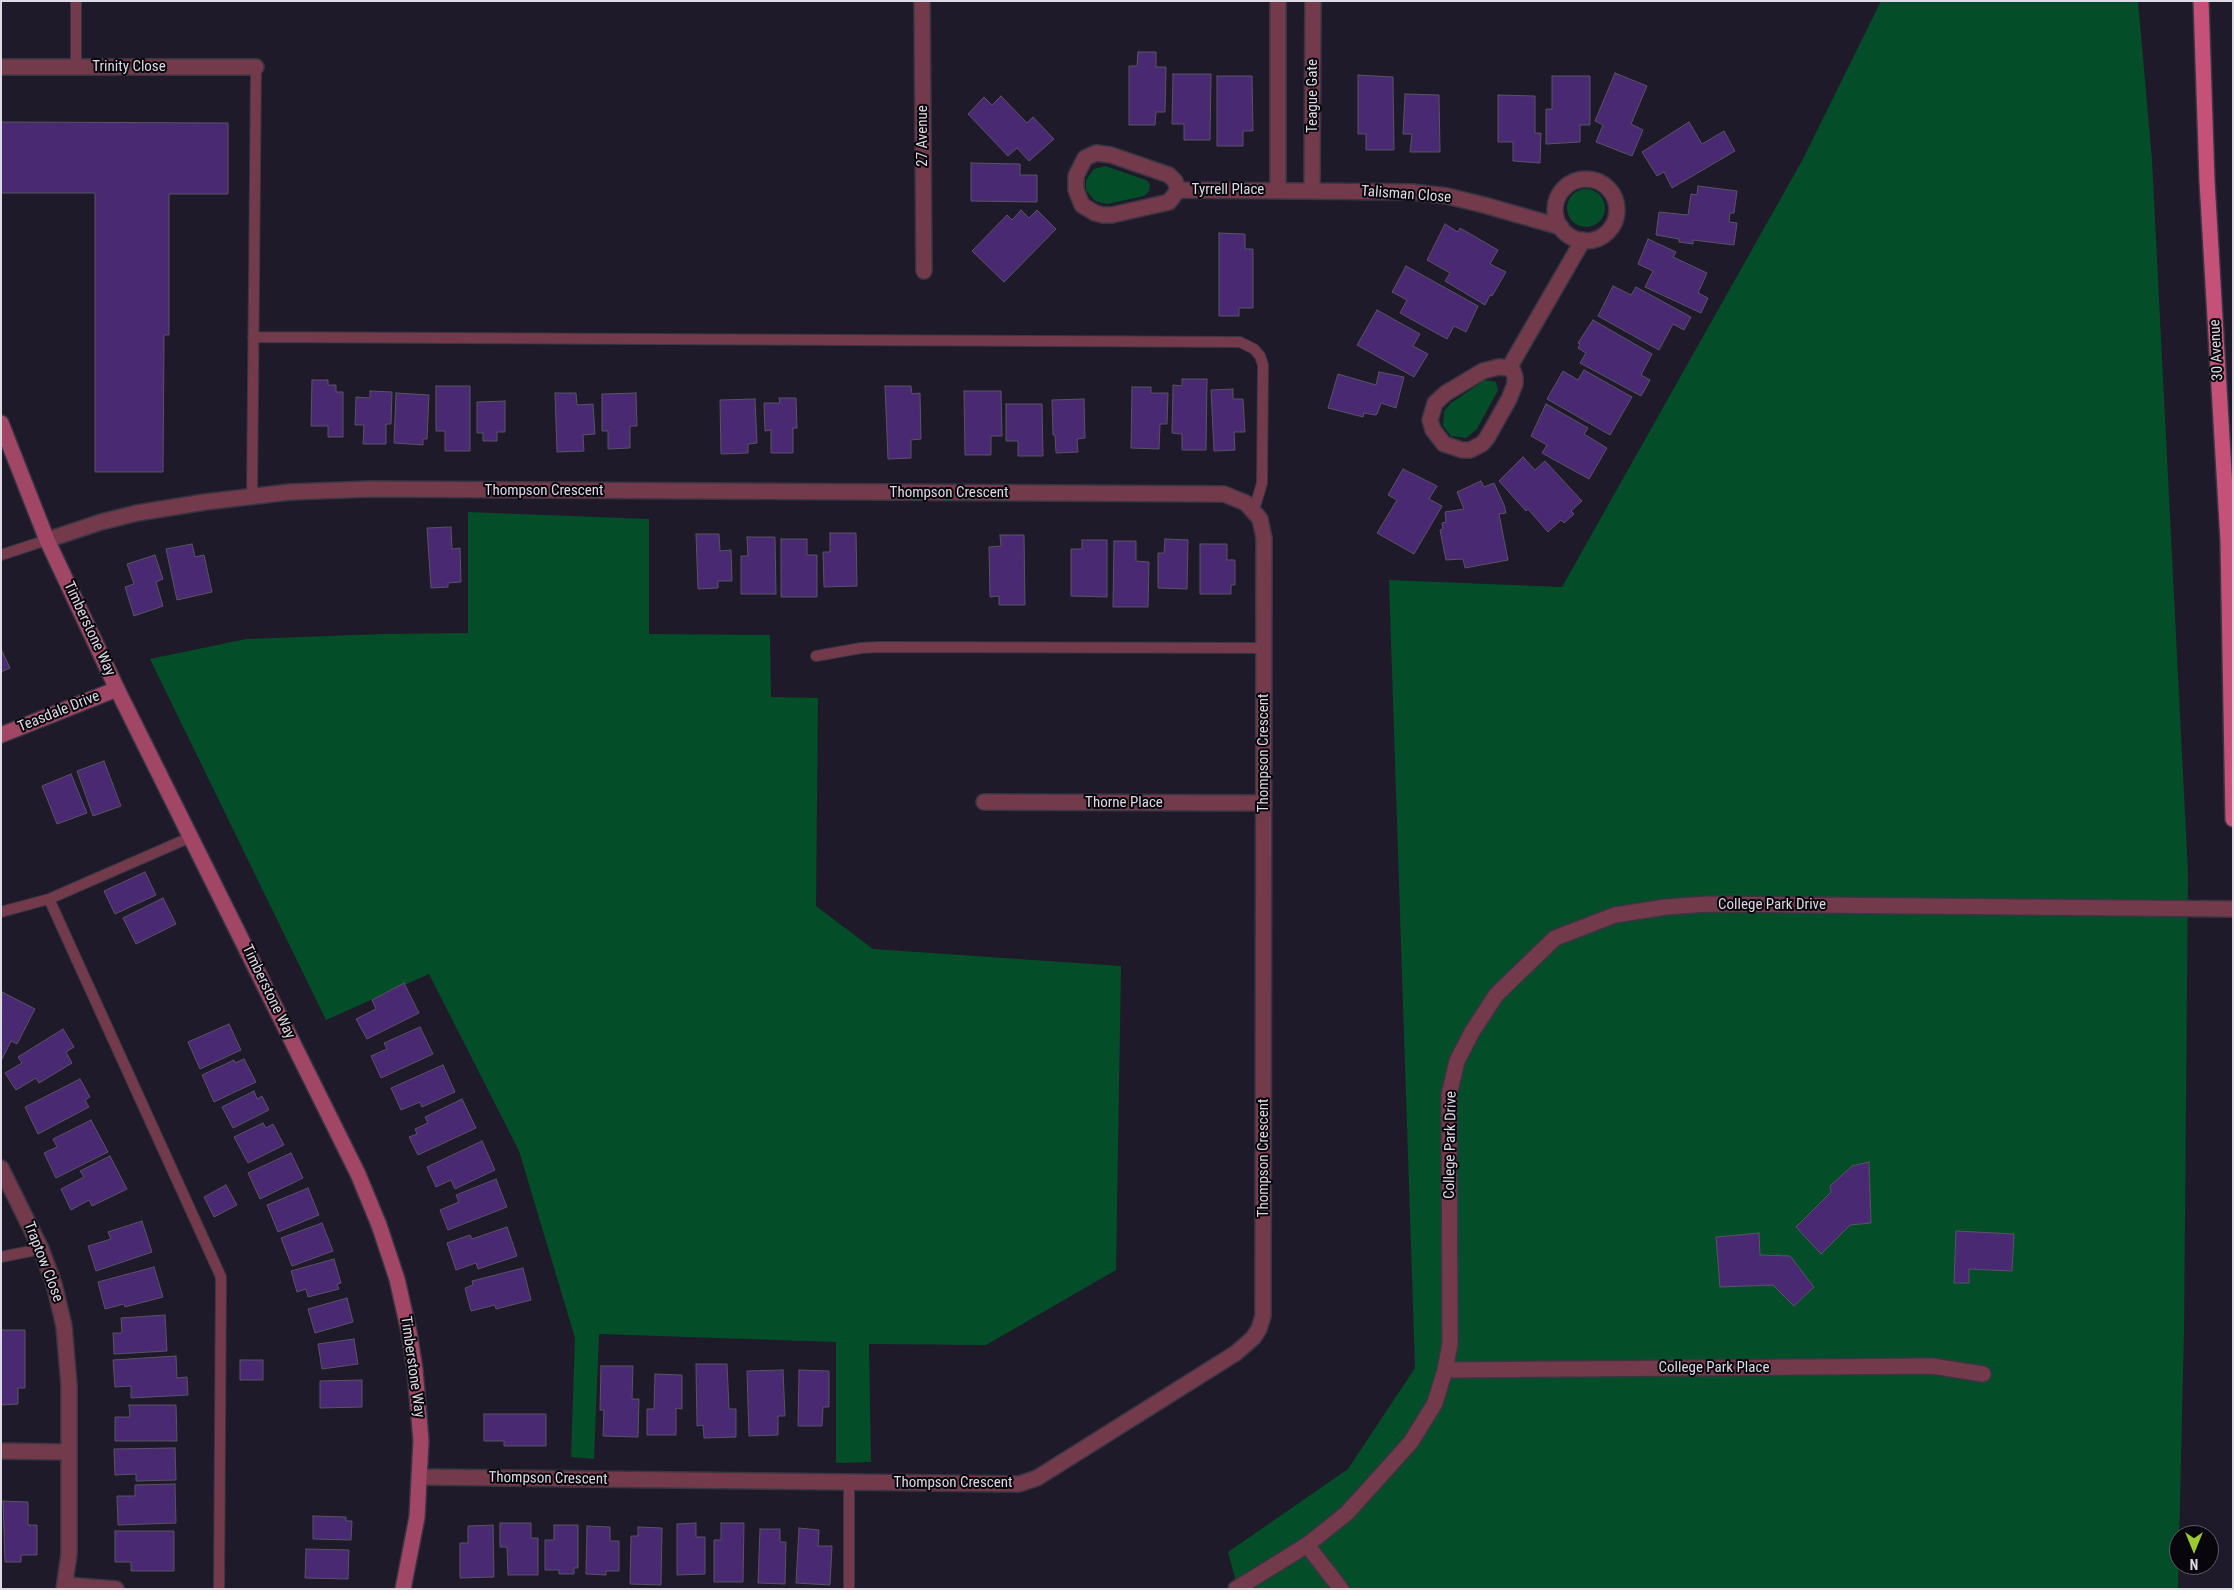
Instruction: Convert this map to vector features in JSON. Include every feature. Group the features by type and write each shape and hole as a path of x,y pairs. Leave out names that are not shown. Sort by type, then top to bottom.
{"main road":[{"name":"30 Avenue","path":"2202,1 2207,181 2228,541 2233,819"}],"street":[{"name":"27 Avenue","path":"922,1 924,271"},
{"path":"1278,1 1278,190"},
{"name":"Teague Gate","path":"1312,190 1313,1"},
{"name":"Trinity Close","path":"1,67 256,67"},
{"name":"Tyrrell Place","path":"1096,154 1110,154 1169,176 1175,181 1178,190 1169,202 1112,215 1095,214 1082,205 1076,190 1076,176 1085,158 1096,154"},
{"path":"1582,179 1593,179 1603,183 1616,199 1616,220 1603,236 1593,240 1583,240 1574,238 1561,227 1556,218 1555,207 1558,197 1572,182 1582,179"},
{"name":"Tyrrell Place","path":"1178,190 1278,190"},
{"name":"Talisman Close","path":"1278,190 1413,192 1447,196 1561,227"},
{"path":"1509,368 1583,240"},
{"path":"1498,367 1509,368 1515,377 1514,389 1482,444 1470,450 1462,450 1444,444 1433,430 1430,420 1431,412 1440,398 1483,371 1498,367"},
{"name":"Timberstone Way","path":"1,423 47,540 118,689 358,1174 398,1279 415,1370 421,1441 417,1517 403,1589"},
{"name":"Thompson Crescent","path":"47,540 101,522 137,513 252,495 370,489 1224,494 1235,497 1254,510 1260,519 1264,538 1263,1316 1259,1330 1250,1342 1236,1353 1037,1478 1019,1484 420,1477"},
{"name":"Teasdale Drive","path":"1,735 118,689"},
{"name":"Thorne Place","path":"984,802 1264,803"},
{"name":"College Park Drive","path":"1236,1589 1307,1545 1347,1513 1412,1442 1434,1403 1445,1370 1450,1344 1449,1095 1457,1061 1472,1032 1496,995 1555,938 1615,915 1666,907 1707,904 2233,909"},
{"name":"Traptow Close","path":"1,1168 41,1249 54,1284 64,1326 69,1384 69,1554 65,1587"},
{"name":"College Park Place","path":"1445,1370 1932,1366 1983,1374"},
{"path":"1,1451 69,1452"},
{"path":"1307,1545 1341,1589"},
{"path":"65,1587 116,1589"}],"lane":[{"path":"76,1 76,67"},
{"path":"252,495 256,67"},
{"path":"253,337 1240,342 1254,349 1263,365 1262,482 1254,510"},
{"path":"1,555 47,540"},
{"path":"816,656 879,647 1264,648"},
{"path":"1,912 49,899 191,837"},
{"path":"49,899 221,1277 219,1589"},
{"path":"1,1257 41,1249"},
{"path":"849,1483 849,1589"}],"green space":[{"path":"1881,1 2138,1 2152,160 2188,873 2184,1331 2179,1525 2169,1525 2169,1575 2178,1575 2178,1589 1238,1589 1228,1552 1348,1469 1415,1368 1389,580 1562,587 1803,159"},
{"path":"1105,166 1146,180 1150,184 1149,191 1144,196 1107,204 1095,201 1086,190 1086,180 1094,169"},
{"path":"1586,189 1593,190 1599,195 1604,201 1604,215 1599,221 1593,226 1586,227 1579,226 1573,221 1568,215 1567,208 1568,201 1573,195 1579,190"},
{"path":"1485,380 1496,382 1498,390 1477,429 1466,438 1451,436 1443,426 1444,411 1451,403"},
{"path":"468,512 649,519 649,634 770,635 771,697 818,698 816,906 873,949 1121,966 1116,1270 986,1345 869,1344 871,1462 836,1463 836,1342 599,1334 594,1459 571,1457 575,1338 519,1151 429,974 326,1020 150,659 246,639 468,633"}],"building":[{"path":"1138,52 1156,52 1156,67 1166,67 1165,112 1156,112 1155,125 1129,125 1129,66 1137,66"},
{"path":"1615,73 1647,86 1631,124 1643,130 1632,156 1596,142 1603,125 1595,121"},
{"path":"1173,74 1211,74 1210,140 1184,140 1184,124 1172,124"},
{"path":"1358,75 1393,77 1394,150 1366,150 1366,134 1358,134"},
{"path":"1217,76 1252,76 1253,131 1243,131 1243,146 1217,146"},
{"path":"1552,76 1590,76 1590,125 1580,125 1580,142 1546,144 1546,109 1552,109"},
{"path":"1405,94 1439,95 1440,152 1410,152 1412,134 1403,134"},
{"path":"1498,95 1535,96 1535,133 1541,133 1540,163 1513,161 1513,142 1498,142"},
{"path":"1001,96 1027,123 1033,117 1054,139 1029,161 1017,148 1008,156 968,114 984,97 992,105"},
{"path":"1,122 228,123 228,194 169,194 169,335 164,335 163,472 95,472 95,193 1,193"},
{"path":"1689,122 1702,144 1724,131 1735,151 1672,188 1664,172 1657,176 1642,152"},
{"path":"971,163 1020,164 1020,175 1037,175 1037,202 971,201"},
{"path":"1698,186 1737,191 1734,213 1730,213 1729,222 1737,223 1734,245 1693,240 1693,244 1679,242 1679,239 1656,235 1659,212 1688,215 1691,194 1697,195"},
{"path":"1021,210 1029,218 1037,210 1056,229 1004,282 972,251 1007,215 1012,220"},
{"path":"1445,224 1458,232 1460,228 1498,250 1490,264 1506,272 1485,305 1445,281 1450,273 1427,260"},
{"path":"1219,233 1245,234 1245,249 1253,249 1253,308 1239,308 1239,316 1219,316"},
{"path":"1648,239 1676,252 1673,257 1707,273 1698,293 1708,298 1701,313 1645,287 1653,271 1638,264"},
{"path":"1406,266 1478,306 1466,332 1454,326 1447,339 1400,313 1407,300 1392,292"},
{"path":"1613,286 1631,295 1636,287 1691,317 1684,330 1673,324 1659,350 1598,316"},
{"path":"1377,310 1420,334 1413,346 1428,354 1414,377 1357,345"},
{"path":"1593,320 1652,354 1641,375 1650,380 1641,396 1580,363 1586,353 1578,348 1580,344 1578,343"},
{"path":"1584,370 1632,397 1610,435 1547,399 1563,371 1578,380"},
{"path":"1379,372 1404,377 1396,408 1381,403 1377,414 1364,413 1363,417 1328,408 1338,374 1376,385"},
{"path":"1182,379 1207,379 1206,450 1182,450 1182,434 1172,433 1173,385 1182,386"},
{"path":"312,380 328,380 328,385 336,385 336,392 343,392 343,437 328,437 328,426 311,426"},
{"path":"436,386 470,386 470,451 445,451 445,431 436,431"},
{"path":"885,386 911,386 912,394 920,393 921,439 911,440 911,458 888,459"},
{"path":"1132,387 1151,387 1151,393 1168,393 1167,424 1160,424 1159,449 1131,448"},
{"path":"1233,389 1233,399 1243,399 1245,432 1234,432 1235,450 1214,451 1211,390"},
{"path":"370,391 392,392 391,424 386,424 386,444 363,444 364,425 355,425 356,397 370,398"},
{"path":"964,391 1001,391 1002,436 991,436 991,455 965,455"},
{"path":"396,393 429,395 427,439 423,439 423,445 394,443"},
{"path":"555,393 576,393 577,405 593,404 595,434 583,435 584,451 557,452"},
{"path":"636,393 637,426 630,426 630,448 608,449 608,431 602,431 602,394"},
{"path":"779,398 796,398 797,428 793,428 793,453 771,453 771,430 765,431 764,403 780,403"},
{"path":"755,399 757,443 748,444 748,453 721,454 720,400"},
{"path":"1084,399 1085,438 1077,439 1078,452 1056,453 1055,435 1053,435 1052,400"},
{"path":"505,401 505,432 497,432 497,441 483,441 483,433 477,433 477,402"},
{"path":"1006,404 1042,404 1043,456 1018,456 1018,441 1006,441"},
{"path":"1546,404 1588,428 1584,434 1607,448 1589,479 1542,453 1547,445 1531,436"},
{"path":"1523,457 1535,470 1545,461 1582,501 1571,511 1574,514 1564,523 1561,520 1548,532 1528,509 1526,511 1499,481"},
{"path":"1403,469 1437,486 1429,499 1442,506 1414,554 1377,533 1397,500 1388,495"},
{"path":"1481,481 1484,487 1494,483 1504,505 1506,513 1499,514 1508,560 1465,568 1463,559 1446,560 1440,530 1443,529 1442,523 1446,522 1445,512 1464,509 1457,492"},
{"path":"451,527 452,549 460,548 461,582 448,583 448,587 431,588 427,528"},
{"path":"830,533 856,533 857,586 824,587 823,552 830,552"},
{"path":"696,534 719,534 720,551 731,550 732,581 718,581 718,588 698,589"},
{"path":"1000,535 1024,535 1025,605 999,605 999,596 990,597 989,547 1001,546"},
{"path":"747,537 775,537 776,594 741,594 741,556 748,556"},
{"path":"781,539 807,539 807,555 817,555 817,597 781,597"},
{"path":"1165,539 1188,540 1187,589 1158,588 1158,553 1164,553"},
{"path":"1082,540 1107,540 1107,597 1071,596 1071,549 1082,549"},
{"path":"1114,541 1136,541 1136,561 1149,562 1148,607 1113,607"},
{"path":"192,544 195,557 204,555 212,592 177,600 166,549"},
{"path":"1200,544 1227,544 1227,560 1235,560 1235,585 1231,585 1231,594 1200,594"},
{"path":"155,555 163,579 156,582 163,606 134,616 125,587 134,584 127,564"},
{"path":"1,649 10,668 1,672"},
{"path":"104,761 121,806 93,816 77,771"},
{"path":"71,774 87,813 57,824 42,786"},
{"path":"145,872 156,895 115,914 104,891"},
{"path":"163,898 176,924 136,944 123,918"},
{"path":"404,983 419,1013 367,1039 356,1019 376,1009 372,1000"},
{"path":"2,992 35,1009 17,1044 11,1041 1,1061"},
{"path":"229,1024 241,1050 200,1069 188,1042"},
{"path":"420,1027 433,1054 381,1078 371,1056 387,1049 384,1043"},
{"path":"63,1029 74,1047 66,1052 72,1063 39,1083 36,1078 16,1090 5,1073 22,1063 18,1057"},
{"path":"244,1059 256,1082 214,1102 202,1075 234,1060 235,1063"},
{"path":"443,1065 455,1092 422,1107 420,1102 401,1110 391,1088"},
{"path":"80,1079 90,1097 85,1100 89,1107 38,1134 25,1107"},
{"path":"254,1091 257,1099 262,1096 269,1110 233,1128 222,1107"},
{"path":"462,1099 476,1128 418,1155 409,1137 417,1134 415,1129 428,1123 425,1117"},
{"path":"91,1120 108,1152 56,1178 44,1153 57,1147 53,1139"},
{"path":"263,1123 266,1128 273,1124 284,1145 248,1163 234,1137"},
{"path":"482,1141 495,1170 455,1189 451,1180 436,1187 427,1167"},
{"path":"291,1153 303,1178 260,1199 248,1173"},
{"path":"110,1156 127,1189 92,1206 89,1200 71,1210 61,1189 84,1177 80,1171"},
{"path":"1869,1162 1871,1223 1850,1225 1821,1254 1796,1227 1831,1192 1830,1186 1852,1166"},
{"path":"496,1179 507,1207 448,1230 440,1210 459,1202 456,1195"},
{"path":"226,1185 237,1205 214,1217 204,1197"},
{"path":"308,1188 319,1215 278,1232 267,1205"},
{"path":"142,1221 152,1252 96,1271 88,1246 111,1239 108,1232"},
{"path":"322,1223 333,1251 292,1266 281,1238"},
{"path":"507,1227 517,1256 478,1269 476,1263 456,1270 447,1243 470,1235 472,1239"},
{"path":"1956,1231 2014,1234 2012,1271 1969,1269 1969,1283 1954,1283"},
{"path":"1759,1233 1760,1255 1790,1256 1814,1287 1794,1306 1773,1285 1720,1287 1716,1237"},
{"path":"334,1259 341,1283 337,1284 339,1289 308,1297 306,1289 297,1292 291,1271"},
{"path":"154,1267 163,1297 125,1307 124,1304 105,1309 98,1282"},
{"path":"523,1268 531,1300 496,1309 495,1305 471,1311 465,1288 473,1285 472,1281"},
{"path":"347,1298 353,1322 315,1333 308,1309"},
{"path":"165,1315 167,1351 114,1354 113,1333 122,1333 121,1318"},
{"path":"1,1330 25,1330 25,1388 18,1388 18,1404 1,1405"},
{"path":"354,1339 358,1364 322,1369 318,1344"},
{"path":"176,1356 177,1378 187,1377 188,1395 131,1398 131,1386 115,1387 113,1360"},
{"path":"240,1360 263,1360 263,1380 240,1380"},
{"path":"696,1364 727,1364 729,1409 736,1409 736,1437 704,1438 703,1425 697,1426"},
{"path":"601,1366 633,1366 632,1399 639,1399 638,1437 603,1436 604,1410 600,1410"},
{"path":"783,1370 785,1416 778,1416 778,1435 749,1436 747,1371"},
{"path":"799,1370 829,1371 829,1407 823,1407 822,1426 798,1426"},
{"path":"655,1374 682,1375 682,1409 676,1408 676,1435 647,1435 647,1409 654,1409"},
{"path":"362,1380 362,1407 320,1408 320,1381"},
{"path":"129,1405 176,1405 177,1441 115,1441 115,1417 130,1417"},
{"path":"484,1414 546,1414 546,1446 504,1446 504,1441 484,1441"},
{"path":"175,1448 176,1480 136,1481 136,1474 115,1475 114,1449"},
{"path":"175,1484 176,1523 118,1525 117,1496 135,1496 135,1485"},
{"path":"3,1501 28,1502 28,1525 37,1525 37,1555 21,1555 21,1562 5,1562"},
{"path":"313,1516 346,1517 346,1521 352,1521 351,1540 313,1539"},
{"path":"500,1523 531,1523 531,1538 538,1538 538,1575 508,1575 507,1547 500,1547"},
{"path":"696,1523 696,1537 705,1537 705,1574 677,1575 677,1524"},
{"path":"721,1523 744,1523 743,1582 714,1582 714,1540 721,1540"},
{"path":"493,1525 494,1577 460,1578 460,1543 468,1543 468,1526"},
{"path":"554,1525 578,1525 578,1568 574,1568 574,1574 559,1574 559,1570 545,1570 545,1540 554,1540"},
{"path":"587,1526 610,1527 610,1541 619,1541 619,1571 606,1571 606,1575 586,1574"},
{"path":"638,1527 662,1528 661,1585 630,1584 631,1536 638,1536"},
{"path":"799,1528 819,1530 818,1546 832,1546 830,1585 796,1583"},
{"path":"760,1529 780,1529 780,1542 786,1542 785,1584 758,1583"},
{"path":"115,1531 174,1531 174,1571 131,1571 131,1562 115,1562"},
{"path":"306,1549 349,1550 348,1579 305,1578"}]}
